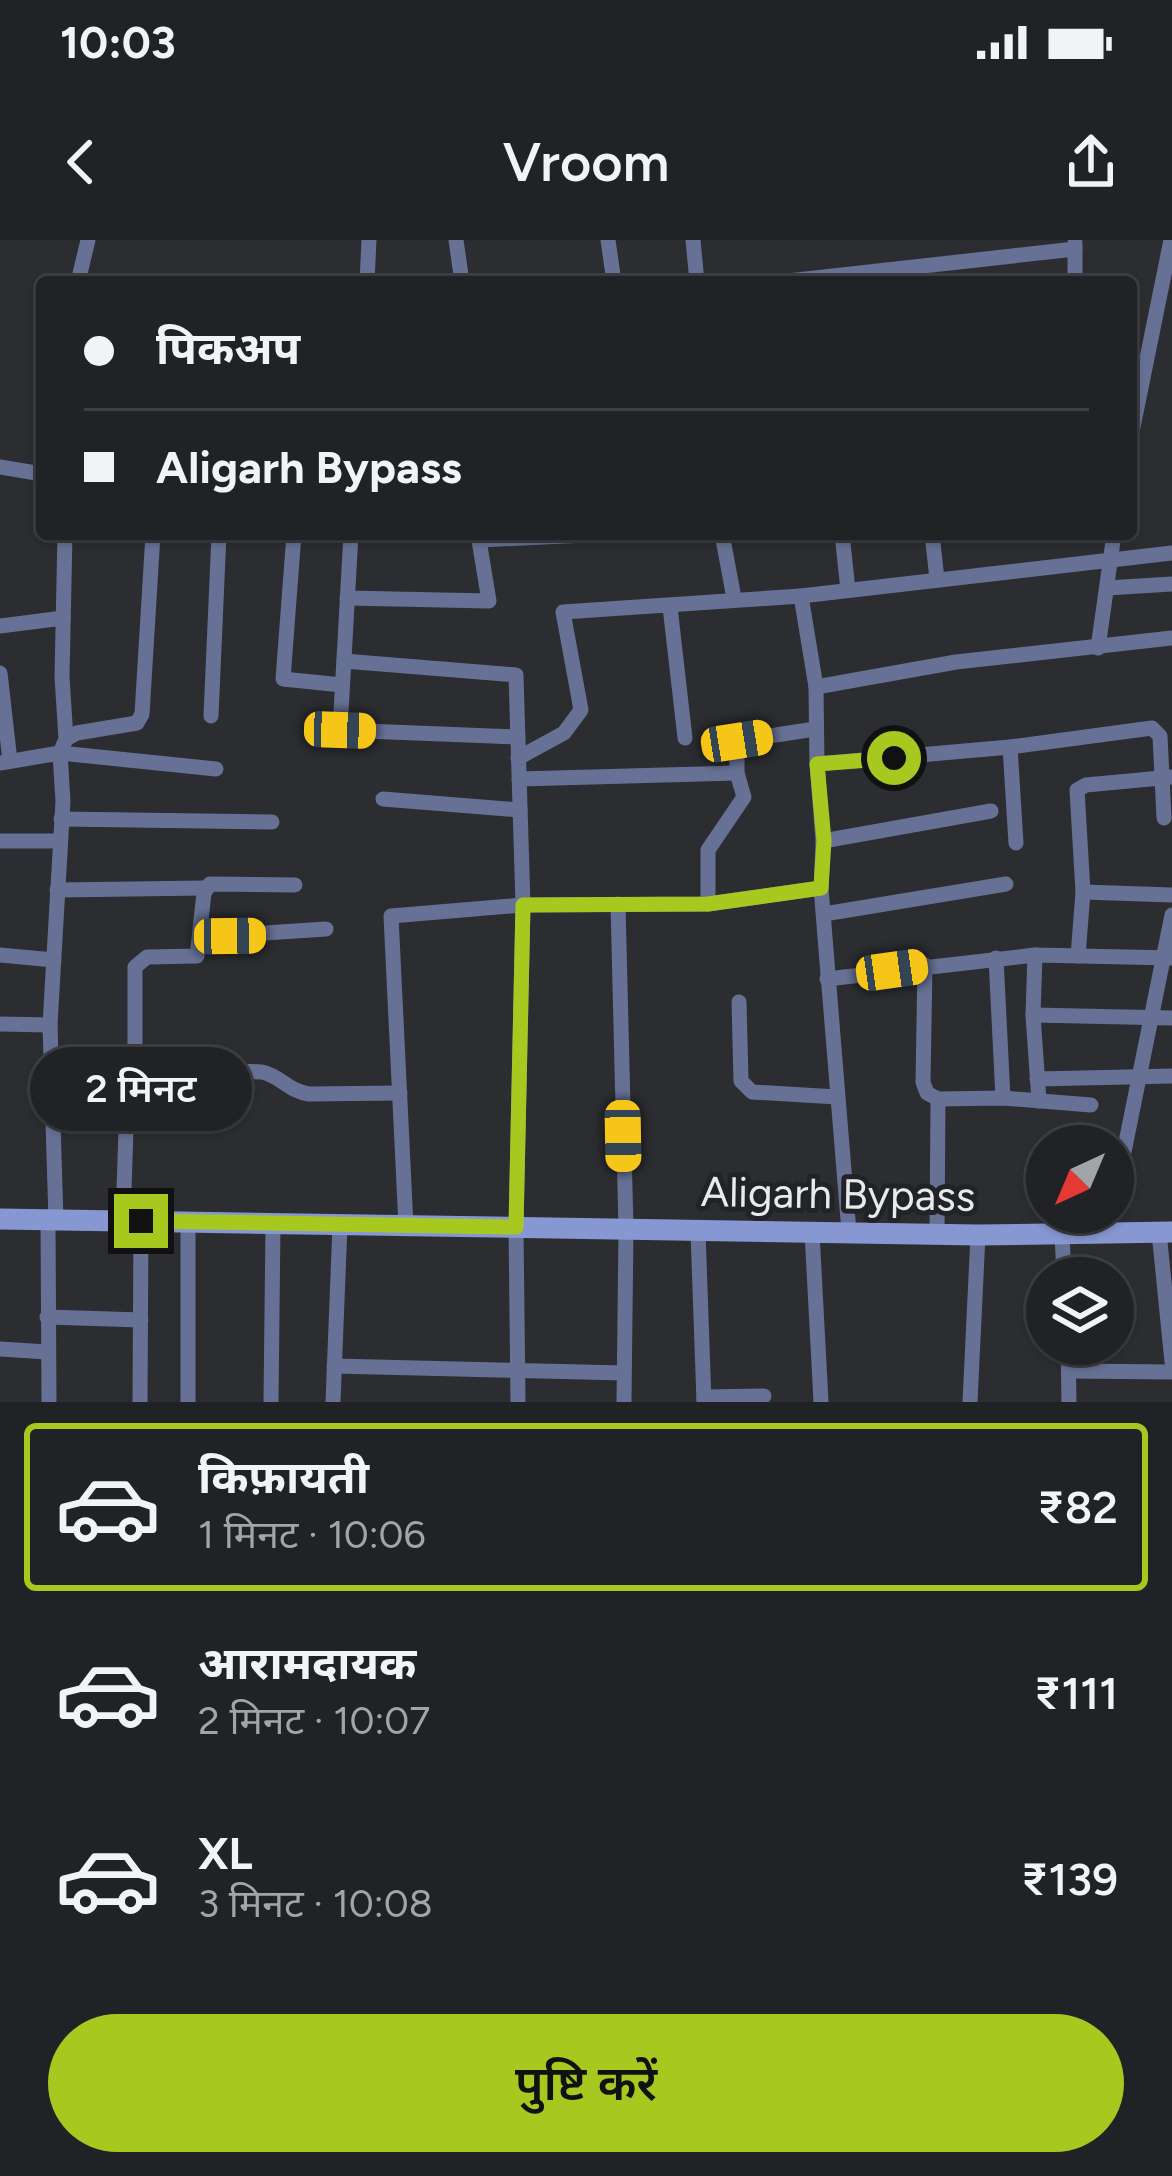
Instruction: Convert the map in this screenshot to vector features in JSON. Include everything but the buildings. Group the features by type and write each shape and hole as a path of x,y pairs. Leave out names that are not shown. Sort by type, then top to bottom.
{"main road":[{"name":"Aligarh Bypass","path":"0,1219 698,1232 1065,1233"},
{"name":"Aligarh Bypass","path":"1134,1223 1166,1232"}],"street":[{"path":"79,276 88,240"},
{"path":"368,276 369,240"},
{"path":"456,240 461,276"},
{"path":"608,240 613,276"},
{"path":"692,240 697,276"},
{"path":"1137,408 1170,248 1149,240"},
{"path":"826,276 1075,244 1076,276"},
{"path":"0,467 36,473"},
{"path":"49,1402 50,1025 61,819 65,540"},
{"path":"63,746 77,733 136,723 142,714 153,540"},
{"path":"211,716 219,540"},
{"path":"293,540 283,679 342,685"},
{"path":"351,540 340,730 518,737"},
{"path":"347,598 489,601 479,540"},
{"path":"723,540 734,598"},
{"path":"843,540 848,590"},
{"path":"933,540 938,579"},
{"path":"1099,648 1113,540"},
{"path":"518,758 564,733 581,710 563,612 801,596 1172,553"},
{"path":"1106,588 1172,584"},
{"path":"801,596 816,687 824,841 821,888 849,1232"},
{"path":"670,607 685,738"},
{"path":"0,626 63,618"},
{"path":"816,687 979,659 1172,638"},
{"path":"344,661 516,675 523,905 516,1227 518,1402"},
{"path":"0,673 5,762 63,746 216,769"},
{"path":"817,764 1010,747 1152,728 1160,736 1166,777 1164,818"},
{"path":"708,904 707,850 744,797 737,773 737,741 815,729"},
{"path":"1010,747 1016,843"},
{"path":"519,779 737,773"},
{"path":"1078,956 1083,892 1078,790 1086,785 1166,777"},
{"path":"383,799 520,810"},
{"path":"824,841 991,811"},
{"path":"61,819 272,822"},
{"path":"0,841 60,842"},
{"path":"57,890 295,884"},
{"path":"824,914 1006,884"},
{"path":"140,1402 141,1320 127,1098 135,1066 135,967 147,957 197,956 205,888"},
{"path":"406,1226 391,916 523,905 708,904 821,888"},
{"path":"1083,892 1172,895"},
{"path":"618,904 626,1229 624,1402"},
{"path":"1130,1125 1172,915"},
{"path":"202,937 326,929"},
{"path":"0,955 54,960"},
{"path":"827,980 1035,955 1166,958"},
{"path":"1035,955 1033,1015 1039,1101"},
{"path":"996,958 1003,1098"},
{"path":"925,965 922,1082 927,1093 938,1099 1003,1098 1090,1106"},
{"path":"739,1002 741,1081 746,1088 837,1097"},
{"path":"1033,1015 1172,1018"},
{"path":"0,1024 50,1025"},
{"path":"135,1066 262,1072 280,1079 294,1092 309,1094 400,1093"},
{"path":"1037,1079 1172,1076"},
{"path":"937,1234 938,1099"},
{"path":"188,1221 188,1402"},
{"path":"271,1402 272,1224"},
{"path":"333,1402 340,1225"},
{"path":"698,1232 704,1399 764,1396"},
{"path":"812,1232 821,1402"},
{"path":"1166,1232 1172,1362"},
{"path":"1062,1234 1063,1257"},
{"path":"970,1402 977,1235"},
{"path":"47,1317 141,1320"},
{"path":"0,1349 47,1352"},
{"path":"1069,1365 1069,1402"},
{"path":"334,1366 624,1372"},
{"path":"1069,1372 1172,1372"}],"route":[{"path":"141,1221 516,1227 523,905 708,904 821,888 824,841 817,764 894,758"}]}
